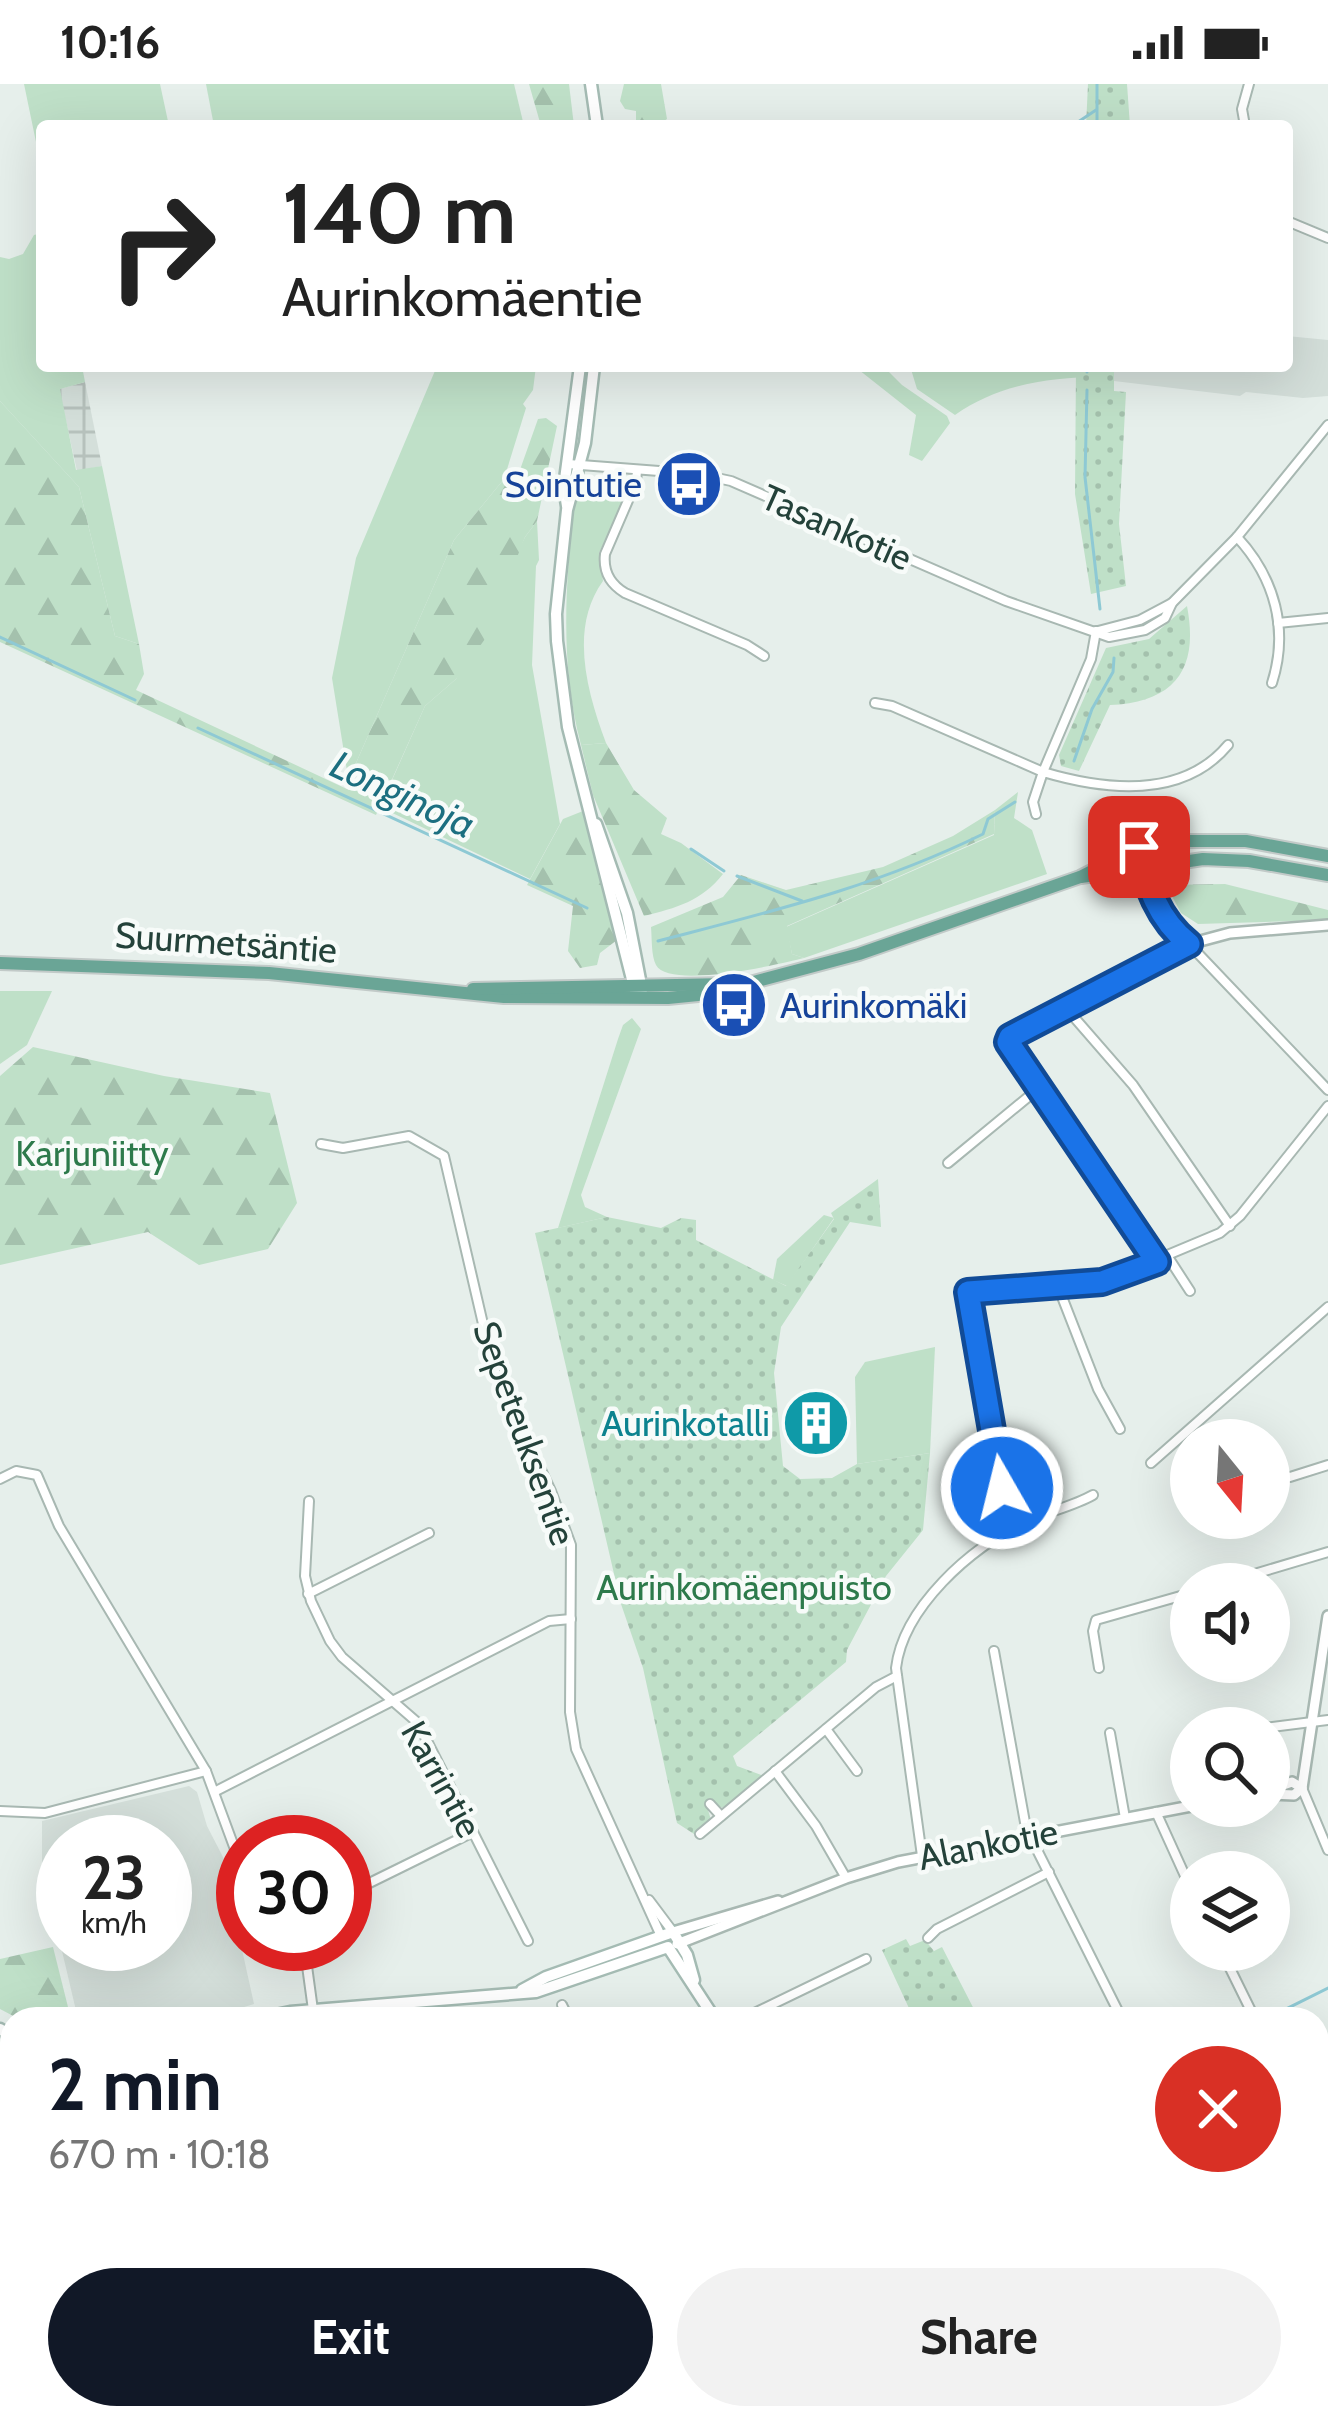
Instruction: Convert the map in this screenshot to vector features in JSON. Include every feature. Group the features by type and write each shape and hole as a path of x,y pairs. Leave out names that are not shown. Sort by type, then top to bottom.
{"main road":[{"path":"591,84 596,120"},
{"path":"574,465 580,372"},
{"path":"593,372 567,510 557,640 568,727 592,816 606,844 627,913 638,990"},
{"name":"Suurmetsäntie","path":"0,963 269,973 504,998 737,984 859,954 1080,877 1139,847 1187,840 1246,841 1328,856"},
{"name":"Suurmetsäntie","path":"1080,877 1203,859 1249,861 1328,875"},
{"path":"363,2007 519,1992 545,1977 671,1940 708,2007"}],"street":[{"path":"1244,120 1249,84"},
{"path":"1293,223 1328,238"},
{"path":"1036,814 1033,802 1091,659 1096,632 1109,637 1145,630 1165,618 1172,603 1237,537 1328,425"},
{"name":"Tasankotie","path":"574,465 698,474 731,481 986,593 1096,632"},
{"path":"637,471 605,554 611,581 625,593 764,656"},
{"path":"1237,537 1266,577 1278,622 1272,683"},
{"path":"1278,622 1328,618"},
{"path":"875,703 892,706 1043,772 1112,787 1150,786 1196,771 1228,745"},
{"path":"1139,847 1157,907 1328,1090"},
{"path":"1157,1262 1008,1042 1010,1037 1189,944 1230,933 1328,925"},
{"path":"1066,1008 1133,1085 1231,1227"},
{"path":"948,1163 1039,1088"},
{"path":"1002,1488 968,1292 1102,1282 1231,1227 1328,1106"},
{"name":"Sepeteuksentie","path":"321,1144 344,1148 409,1136 444,1156 493,1367 568,1531 572,1559 570,1712 576,1749 671,1940"},
{"path":"1168,1257 1190,1291"},
{"path":"1058,1284 1098,1389 1120,1430"},
{"path":"1151,1463 1328,1307"},
{"path":"1290,1477 1328,1465"},
{"path":"0,1479 16,1472 37,1475 59,1526 206,1772 224,1815"},
{"path":"922,1856 898,1655 911,1628 959,1566 1018,1525 1093,1495"},
{"name":"Karrintie","path":"309,1501 308,1594 337,1652 418,1723 528,1941"},
{"path":"308,1594 429,1534"},
{"path":"1290,1563 1328,1552"},
{"path":"1099,1668 1093,1631 1096,1620 1170,1599"},
{"path":"1328,1616 1302,1788 1328,1850"},
{"path":"216,1791 549,1621 572,1618"},
{"path":"994,1651 1030,1835 1116,2007"},
{"path":"700,1834 886,1679 897,1676"},
{"path":"984,1692 1001,1688"},
{"path":"1290,1724 1328,1720"},
{"path":"826,1729 857,1772"},
{"path":"1110,1732 1125,1818"},
{"path":"775,1771 816,1826 846,1878"},
{"path":"0,1811 44,1813 206,1772"},
{"path":"1290,1783 1302,1788"},
{"path":"710,1804 721,1816"},
{"name":"Alankotie","path":"671,1940 763,1903 922,1856 1170,1810"},
{"path":"1156,1812 1174,1851"},
{"path":"372,1882 473,1832"},
{"path":"928,1938 1049,1872"},
{"path":"766,2007 866,1959"},
{"path":"308,1971 313,2007"},
{"path":"1231,1971 1249,2007"},
{"path":"801,1976 807,1987"}],"shaded area":[{"path":"1293,337 1328,340 1328,396 1246,392 1240,396 1114,381 1114,372 1293,372"},
{"path":"85,382 102,466 77,471 59,389"},
{"path":"189,1786 197,1792 216,1844 216,1971 247,1971 254,2004 75,2007 67,1971 192,1971 192,1815 67,1815"}],"green space":[{"path":"24,84 160,84 168,120 36,120 36,142"},
{"path":"206,84 514,84 523,120 213,120"},
{"path":"529,84 569,84 573,120 539,120"},
{"path":"624,84 661,84 667,119 636,120 636,111 625,109 620,101"},
{"path":"1088,84 1127,84 1130,120 1086,120"},
{"path":"34,235 36,372 83,372 85,382 60,389 76,470 102,466 139,644 115,636 79,487 0,401 0,257 23,254"},
{"path":"434,372 535,372 504,479 454,540 356,763 347,771 332,678 356,558"},
{"path":"862,372 889,372 947,416 950,423 922,461 909,455 916,415"},
{"path":"912,372 1095,372 1099,377 1024,385 988,396 955,415 917,389"},
{"path":"1076,372 1114,372 1114,391 1126,392 1119,524 1126,586 1091,594 1075,494"},
{"path":"0,401 79,487 115,636 139,644 144,674 136,690 349,790 371,779 347,771 356,763 454,540 504,479 516,481 538,419 546,418 557,426 537,521 525,537 485,639 456,679 425,706 376,815 0,642"},
{"path":"627,486 599,553 603,581 586,619 584,639 588,682 606,743 581,745 566,626 574,507 577,496 596,487"},
{"path":"537,521 532,665 560,824 530,879 380,807 425,706 456,679"},
{"path":"1187,606 1189,647 1178,678 1152,697 1110,705 1079,771 1061,766 1059,755 1106,648 1149,639"},
{"path":"606,743 634,790 667,818 661,834 723,874 697,897 644,916 593,795 581,745"},
{"path":"1018,792 1014,818 1032,830 1047,874 804,958 792,954 786,927 994,835 995,810"},
{"path":"995,810 994,834 787,926 792,954 804,958 702,975 665,972 656,965 651,927 723,897 741,875 786,890 883,867 953,836"},
{"path":"583,811 617,940 600,953 597,965 580,968 568,951 573,906 527,885 563,819"},
{"path":"1225,884 1328,910 1328,920 1198,924 1181,913 1166,885"},
{"path":"0,991 52,991 27,1045 0,1064"},
{"path":"632,1018 641,1029 581,1195 585,1207 607,1217 558,1228 618,1039 623,1025"},
{"name":"Karjuniitty","path":"33,1047 270,1093 297,1203 268,1249 199,1265 148,1232 0,1265 0,1076"},
{"name":"Aurinkomäenpuisto","path":"878,1179 881,1227 850,1222 781,1327 774,1373 783,1466 800,1479 832,1478 857,1464 930,1453 923,1530 886,1576 847,1650 846,1662 733,1756 737,1766 764,1776 726,1806 720,1808 712,1800 706,1803 711,1820 694,1834 677,1823 535,1233 607,1217 661,1228 681,1218 696,1220 696,1240 786,1286 834,1219 831,1213"},
{"path":"824,1215 834,1218 787,1286 773,1280 777,1259"},
{"path":"935,1347 930,1453 857,1464 855,1377 865,1362"},
{"path":"906,1939 910,1946 925,1940 934,1951 942,1947 973,2007 908,2007 882,1950"},
{"path":"36,1951 36,1971 59,1971 68,2007 0,2007 0,1959"}],"waterway":[{"name":"Longinoja","path":"1097,84 1097,120"},
{"path":"1081,120 1096,110"},
{"name":"Longinoja","path":"1087,390 1085,477 1100,609"},
{"name":"Longinoja","path":"0,637 135,700"},
{"name":"Longinoja","path":"1074,761 1092,709 1113,672 1114,658"},
{"name":"Longinoja","path":"198,728 587,908"},
{"name":"Longinoja","path":"658,941 903,869 983,834 988,819 1015,802"},
{"path":"691,849 724,871"},
{"path":"737,876 802,901"},
{"path":"1290,2007 1328,1988"}],"place":[{"name":"Sointutie","path":"689,484"},
{"name":"Aurinkomäki","path":"734,1005"},
{"name":"Aurinkotalli","path":"816,1423"}],"route":[{"path":"1002,1488 968,1292 1102,1282 1157,1262 1008,1042 1189,944 1157,907 1146,883 1139,847"}]}
